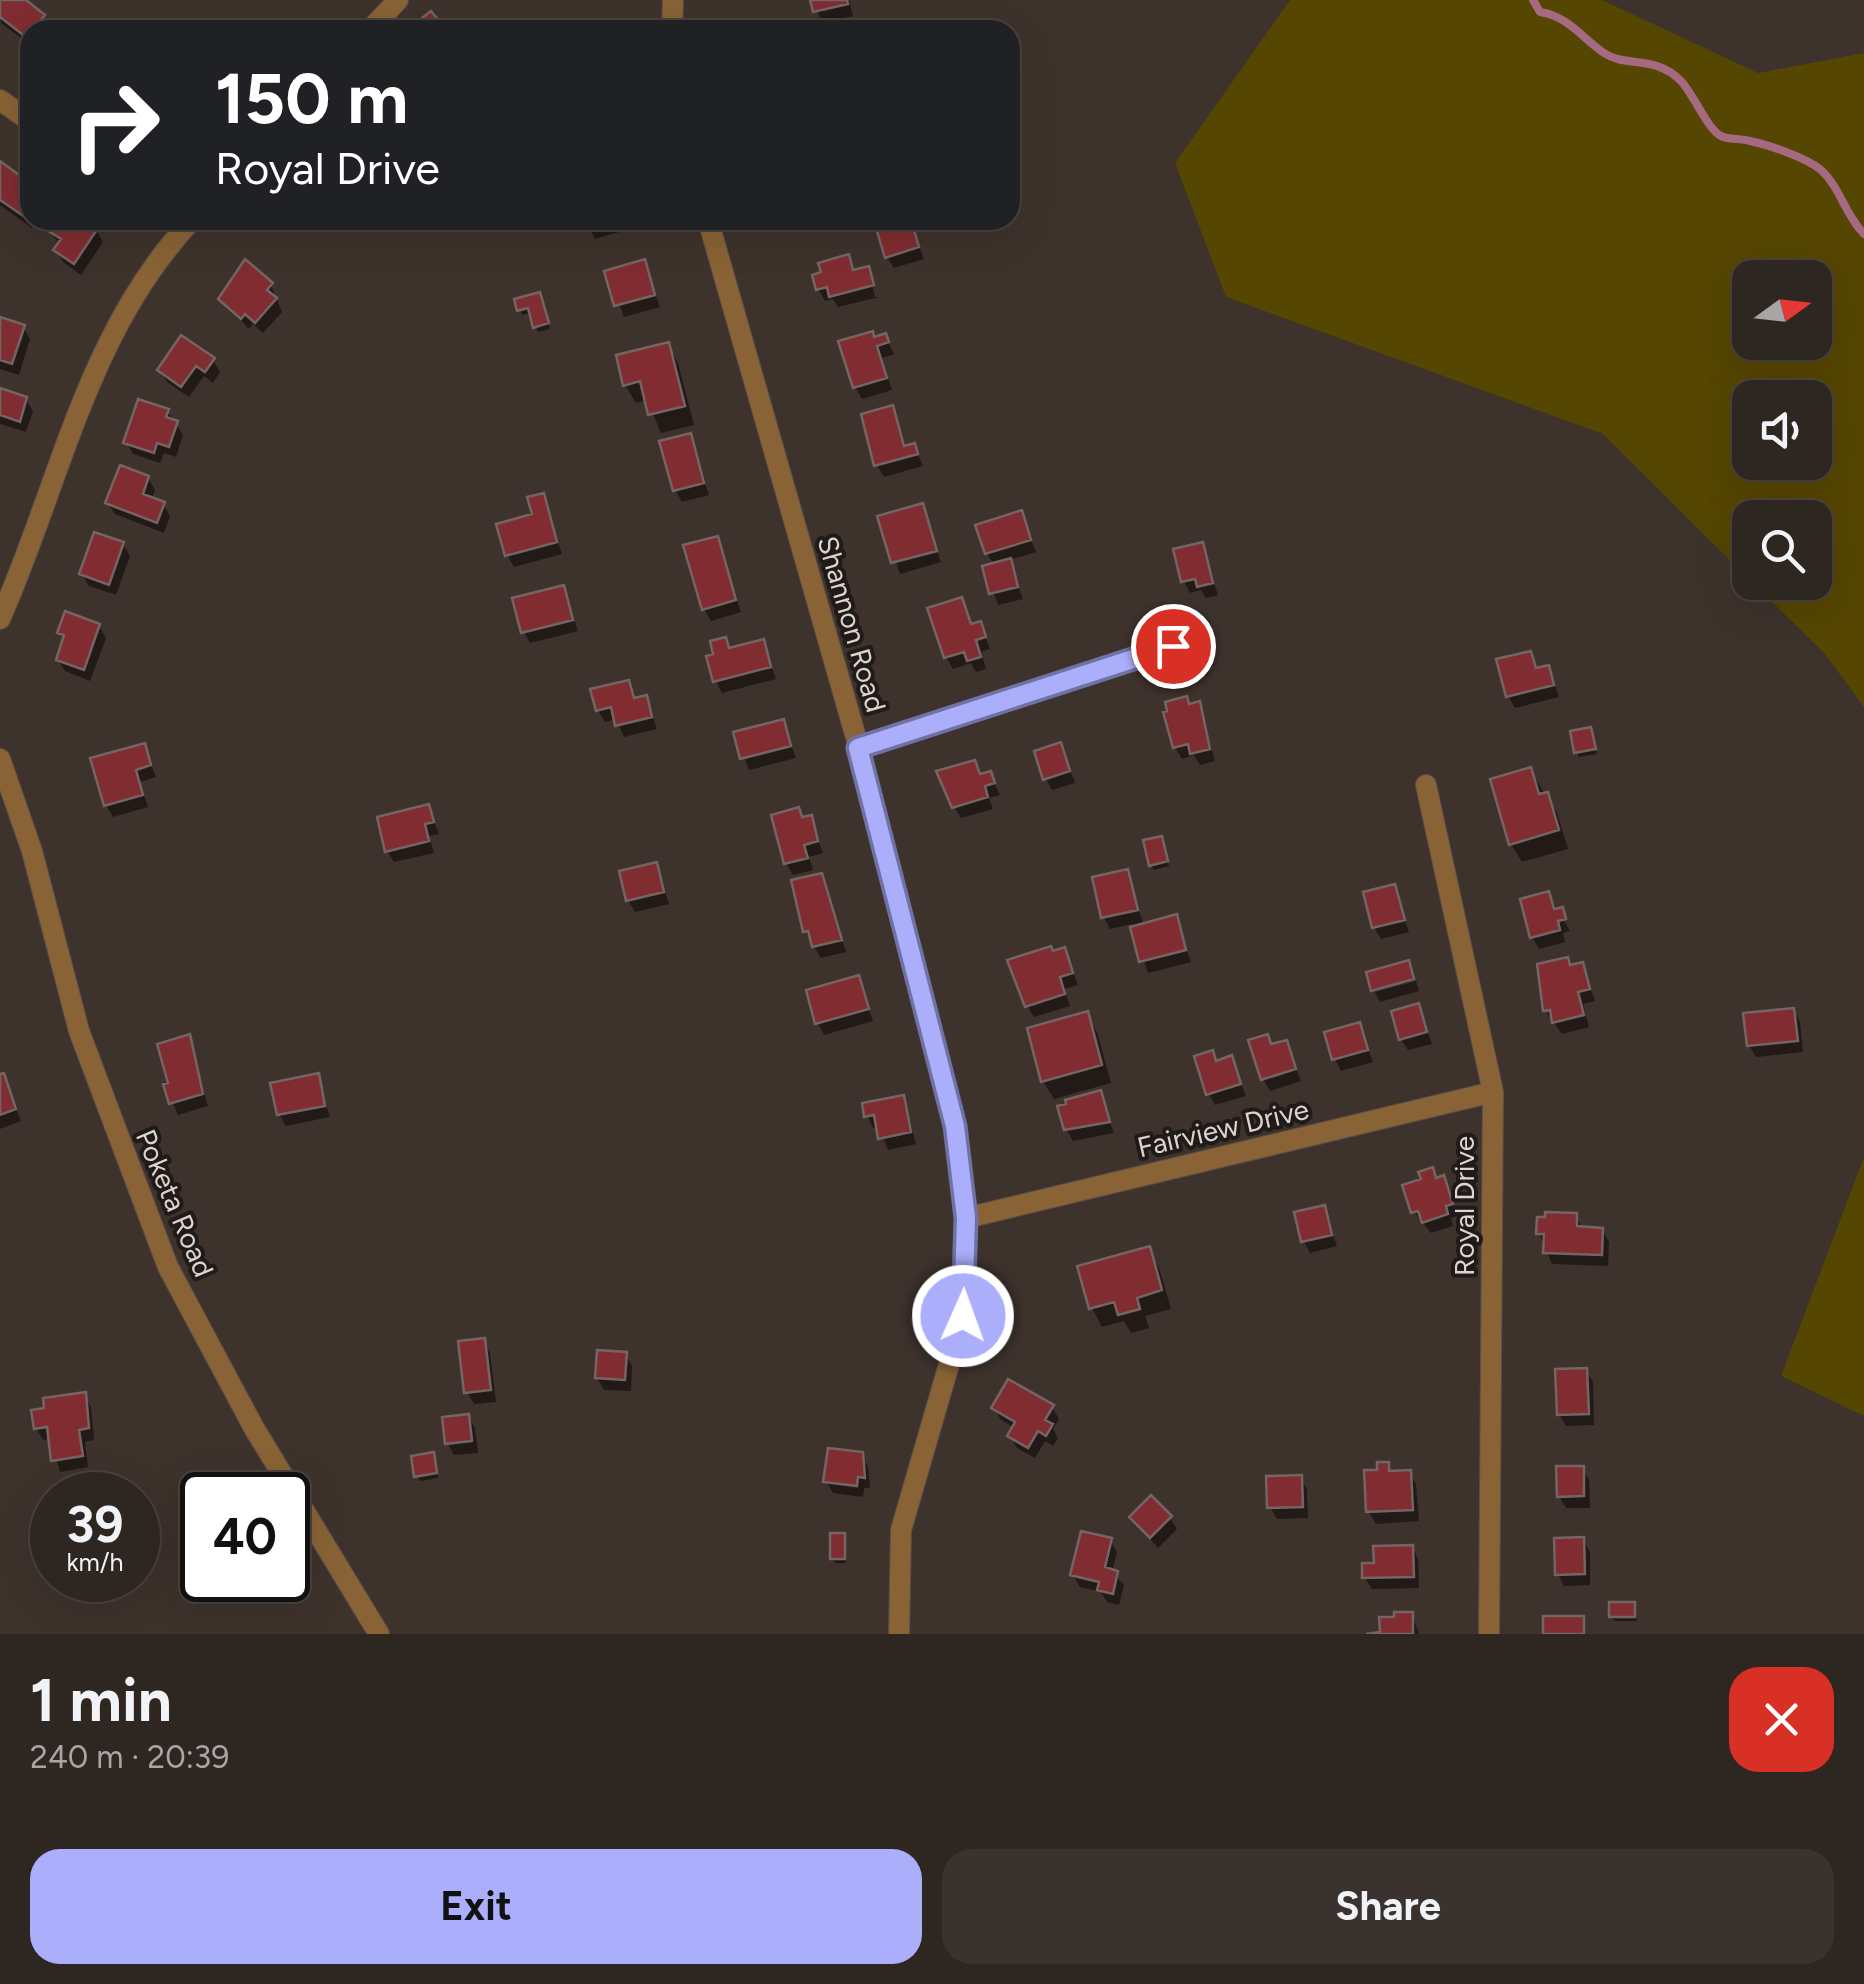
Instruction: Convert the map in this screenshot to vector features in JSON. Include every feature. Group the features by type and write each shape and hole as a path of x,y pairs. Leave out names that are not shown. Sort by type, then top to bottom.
{"street":[{"path":"379,20 398,0"},
{"path":"0,619 78,406 134,298 178,230"},
{"name":"Shannon Road","path":"711,230 858,748 955,1126 966,1218 963,1316 901,1530 899,1634"},
{"path":"858,748 1173,646"},
{"name":"Poketa Road","path":"0,759 32,851 79,1032 168,1266 254,1428 379,1634"},
{"name":"Royal Drive","path":"1426,786 1493,1092 1489,1634"},
{"name":"Fairview Drive","path":"966,1218 1493,1092"}],"shaded area":[{"path":"1290,0 1602,0 1758,73 1864,53 1864,707 1825,654 1770,600 1832,600 1832,500 1732,500 1732,562 1603,434 1226,297 1175,163"},
{"path":"1864,1157 1864,1416 1781,1376"}],"building":[{"path":"0,0 26,0 45,15 41,20 20,20 20,33 0,17"},
{"path":"810,0 847,0 848,4 813,12"},
{"path":"431,11 438,20 420,20"},
{"path":"0,161 20,176 20,214 0,200"},
{"path":"47,230 97,230 74,264 53,250 61,239"},
{"path":"877,230 914,230 919,247 885,258"},
{"path":"849,254 853,270 869,266 874,285 829,297 827,287 816,290 812,275 821,272 818,263"},
{"path":"245,259 273,283 267,290 277,298 255,323 245,314 241,319 218,299"},
{"path":"645,259 655,295 614,306 604,271"},
{"path":"540,292 549,323 533,328 528,308 517,311 514,299"},
{"path":"0,317 25,325 12,364 0,360"},
{"path":"873,331 874,337 886,333 889,342 877,346 887,378 853,388 838,341"},
{"path":"181,335 215,358 205,372 196,366 181,387 157,370"},
{"path":"669,342 685,406 648,415 640,381 623,386 616,355"},
{"path":"0,388 27,397 20,422 0,415"},
{"path":"138,399 169,409 166,417 178,421 169,447 157,443 154,453 123,443"},
{"path":"893,405 904,446 915,443 918,454 874,466 861,414"},
{"path":"691,433 704,483 673,491 659,441"},
{"path":"120,465 149,476 143,494 165,502 157,523 105,503"},
{"path":"544,493 557,542 505,556 496,524 532,514 527,497"},
{"path":"923,503 937,551 891,563 877,516"},
{"path":"1022,510 1031,540 985,554 975,525"},
{"path":"94,532 124,542 109,585 79,574"},
{"path":"718,536 736,600 702,610 683,545"},
{"path":"1203,542 1213,583 1197,587 1195,579 1181,582 1173,549"},
{"path":"1011,558 1018,587 989,594 982,566"},
{"path":"564,585 573,620 521,633 512,598"},
{"path":"962,597 971,624 981,621 986,637 976,640 981,657 967,661 964,652 944,658 927,608"},
{"path":"65,611 100,624 84,670 56,660 64,635 57,633"},
{"path":"726,637 729,648 764,639 771,667 713,682 706,656 713,654 710,641"},
{"path":"1531,651 1536,668 1549,665 1554,685 1506,697 1496,659"},
{"path":"629,680 634,698 647,695 652,717 615,726 611,707 596,711 590,689"},
{"path":"1187,696 1189,704 1200,701 1210,749 1190,754 1188,744 1173,748 1163,712 1167,711 1165,702"},
{"path":"784,719 791,746 740,759 733,732"},
{"path":"1591,727 1596,749 1574,753 1570,731"},
{"path":"1061,742 1070,771 1043,780 1034,751"},
{"path":"145,743 151,765 136,770 143,795 104,806 90,758"},
{"path":"975,760 980,774 991,771 995,783 985,786 988,797 952,808 936,771"},
{"path":"1531,767 1539,794 1548,792 1559,830 1509,845 1490,779"},
{"path":"429,804 434,822 425,824 429,841 385,852 377,817"},
{"path":"799,807 802,817 812,815 818,841 804,845 808,858 784,864 771,815"},
{"path":"1162,836 1168,861 1149,866 1143,840"},
{"path":"657,862 664,892 626,901 619,871"},
{"path":"1128,869 1138,910 1101,918 1092,877"},
{"path":"822,873 842,940 812,947 808,931 803,932 791,880"},
{"path":"1395,884 1405,920 1372,928 1363,892"},
{"path":"1549,891 1554,909 1563,907 1566,919 1558,921 1560,930 1530,938 1520,899"},
{"path":"1177,914 1186,950 1139,962 1130,927"},
{"path":"1051,946 1053,951 1065,947 1073,973 1060,977 1065,994 1025,1007 1007,960"},
{"path":"1568,957 1570,965 1583,962 1590,989 1578,992 1584,1015 1552,1023 1550,1010 1543,1011 1537,964"},
{"path":"1409,960 1414,979 1371,991 1366,972"},
{"path":"859,975 869,1009 815,1024 806,990"},
{"path":"1419,1003 1427,1032 1399,1040 1391,1011"},
{"path":"1794,1008 1798,1041 1747,1046 1743,1013"},
{"path":"1088,1011 1102,1065 1041,1082 1027,1028"},
{"path":"1360,1022 1368,1050 1332,1060 1324,1032"},
{"path":"190,1034 203,1094 169,1104 163,1084 168,1083 157,1044"},
{"path":"1268,1034 1271,1044 1287,1040 1296,1069 1261,1080 1248,1040"},
{"path":"1213,1050 1216,1061 1232,1055 1241,1084 1206,1095 1194,1056"},
{"path":"4,1073 16,1109 0,1115 0,1074"},
{"path":"319,1073 325,1106 277,1115 270,1083"},
{"path":"1101,1090 1110,1122 1064,1130 1057,1106"},
{"path":"904,1095 911,1132 878,1139 874,1115 864,1117 862,1103"},
{"path":"1433,1167 1436,1178 1444,1175 1453,1204 1446,1206 1448,1214 1422,1223 1418,1211 1411,1213 1402,1185 1421,1179 1418,1172"},
{"path":"1325,1205 1332,1235 1301,1242 1294,1212"},
{"path":"1545,1212 1577,1213 1577,1226 1603,1228 1602,1255 1543,1253 1544,1234 1536,1234 1537,1217 1545,1217"},
{"path":"1150,1246 1162,1290 1137,1298 1140,1309 1118,1315 1114,1302 1089,1309 1077,1266"},
{"path":"485,1338 491,1390 464,1393 458,1341"},
{"path":"597,1350 627,1352 625,1380 595,1378"},
{"path":"1587,1368 1589,1414 1557,1415 1555,1369"},
{"path":"1008,1379 1054,1405 1045,1420 1053,1424 1046,1436 1038,1431 1028,1448 1007,1436 1015,1422 991,1408"},
{"path":"86,1392 89,1428 79,1430 83,1456 51,1461 47,1427 34,1429 31,1410 44,1408 43,1398"},
{"path":"469,1414 472,1441 445,1444 442,1417"},
{"path":"828,1448 863,1452 865,1478 858,1477 857,1486 823,1482"},
{"path":"434,1452 437,1473 414,1477 411,1456"},
{"path":"1377,1462 1389,1462 1389,1471 1411,1470 1413,1510 1366,1512 1364,1470 1377,1470"},
{"path":"1556,1466 1584,1466 1584,1496 1557,1497"},
{"path":"1302,1475 1303,1507 1267,1508 1266,1476"},
{"path":"1151,1495 1172,1516 1150,1538 1129,1517"},
{"path":"1081,1531 1112,1538 1105,1567 1118,1571 1113,1594 1097,1590 1099,1582 1070,1575"},
{"path":"830,1533 845,1533 845,1559 830,1559"},
{"path":"1584,1537 1585,1574 1555,1575 1554,1538"},
{"path":"1413,1545 1414,1577 1362,1578 1362,1563 1374,1563 1373,1546"},
{"path":"1609,1602 1635,1602 1635,1617 1609,1617"},
{"path":"1394,1612 1413,1612 1413,1634 1366,1634 1380,1632 1379,1617 1394,1617"},
{"path":"1543,1616 1584,1616 1584,1634 1543,1634"}],"waterway":[{"path":"1533,0 1540,12 1567,23 1604,53 1671,73 1686,87 1721,136 1767,146 1815,165 1833,185 1864,234"}],"route":[{"path":"963,1316 966,1218 955,1126 858,748 1173,646"}]}
